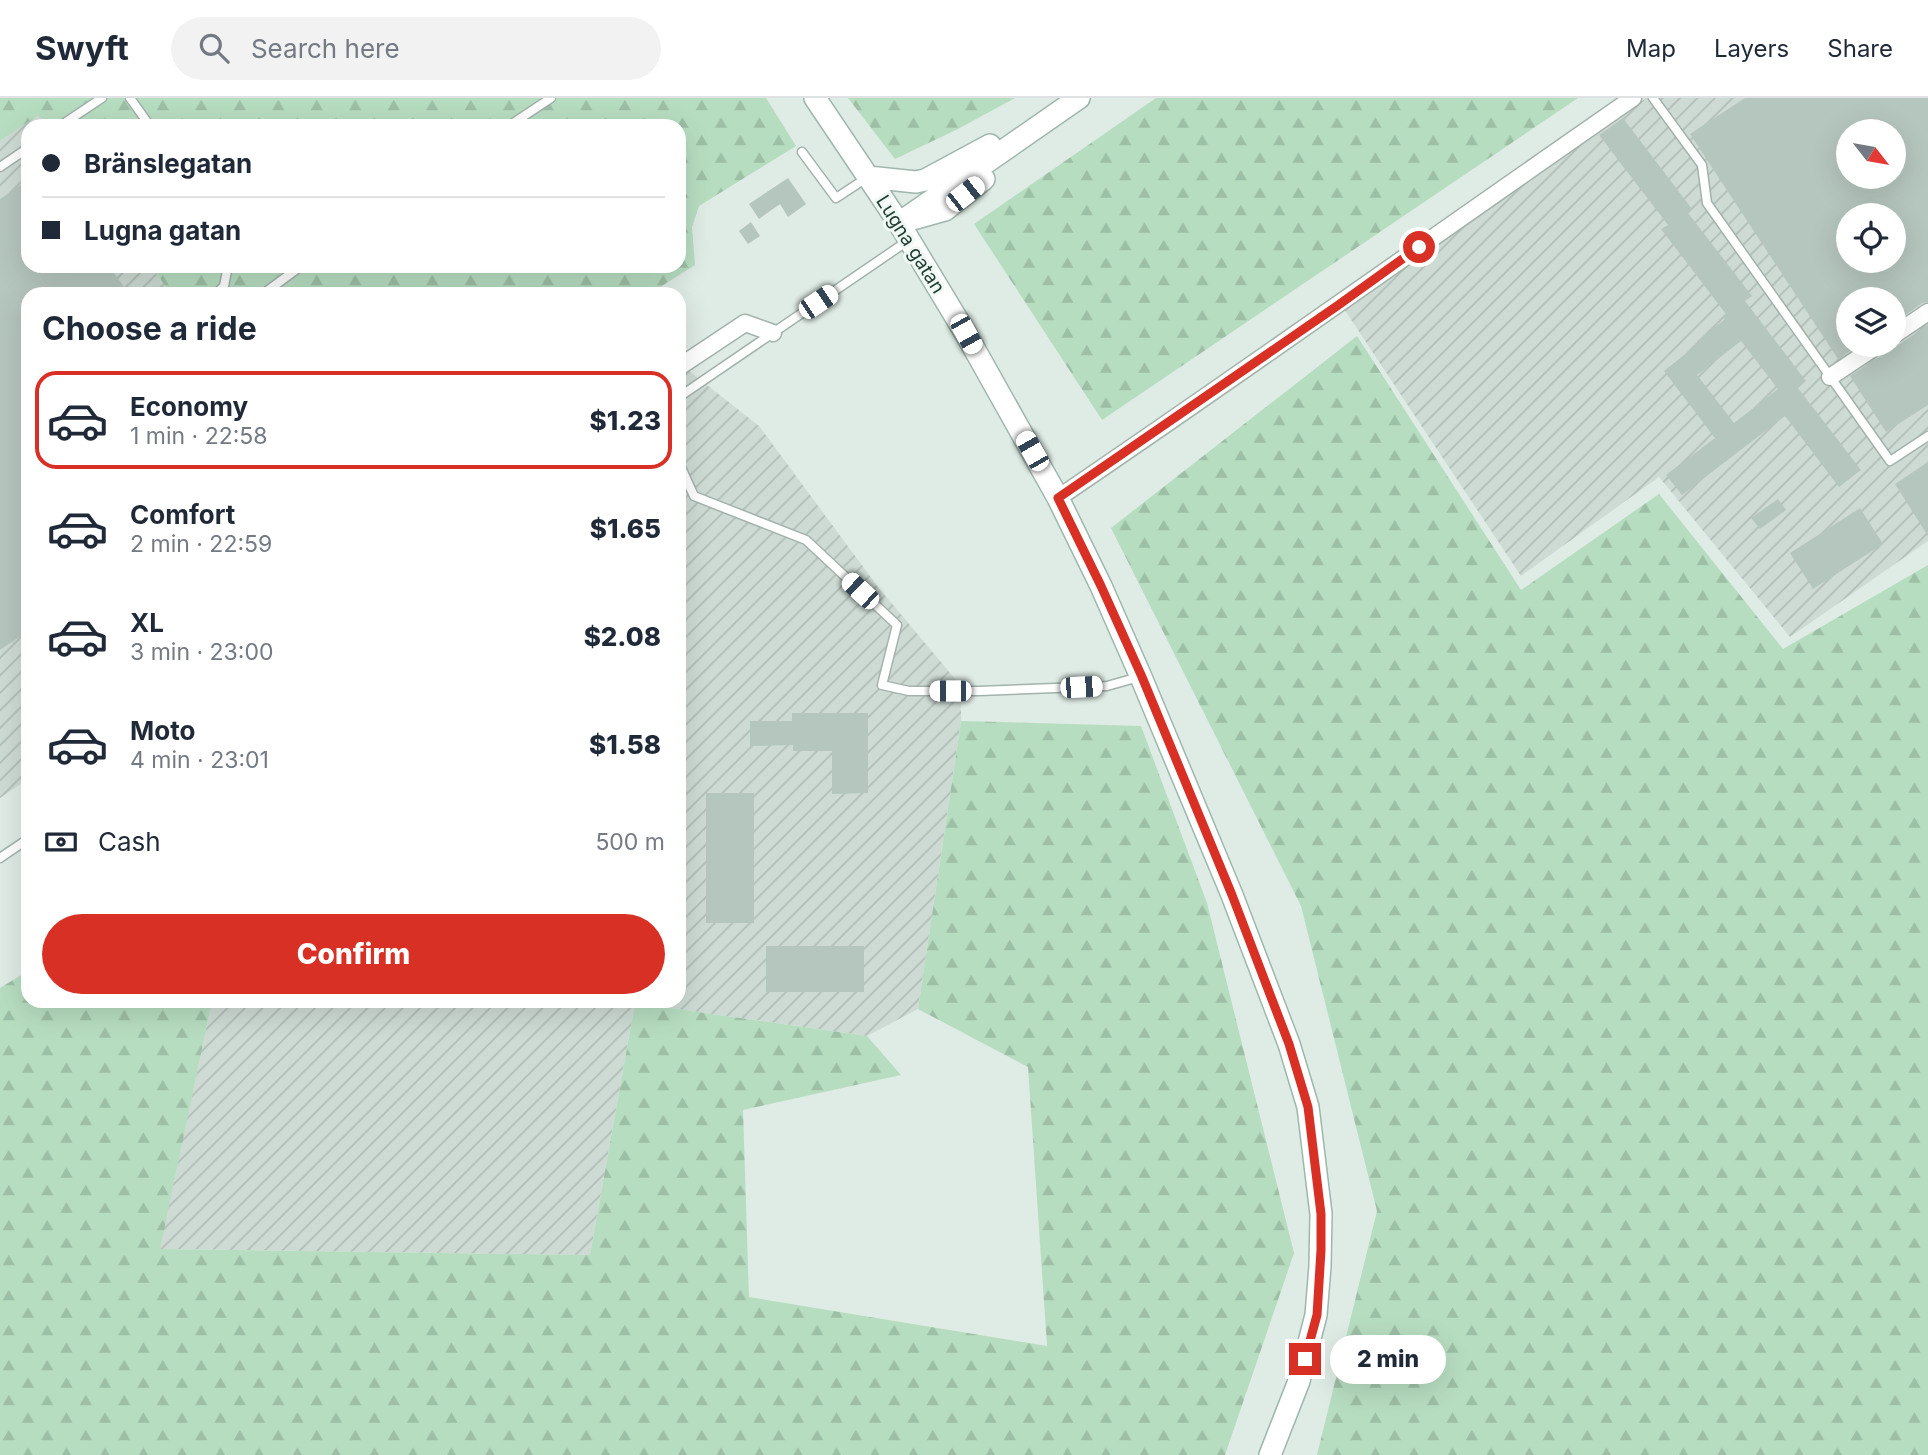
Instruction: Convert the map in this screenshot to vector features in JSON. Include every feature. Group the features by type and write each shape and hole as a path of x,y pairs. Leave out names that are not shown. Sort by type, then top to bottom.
{"main road":[{"name":"Lugna gatan","path":"815,98 904,231 966,334 1058,498 1142,677 1232,895 1289,1044 1308,1107 1321,1214 1320,1266 1317,1315 1299,1381 1270,1455"},
{"path":"904,231 1042,122 1079,98"},
{"path":"868,177 916,182 925,180 1024,127 1042,122"}],"street":[{"path":"1058,498 1633,98"},
{"path":"1906,327 1928,312"},
{"path":"686,362 745,323 773,333"},
{"path":"1830,377 1860,357"}],"lane":[{"path":"70,119 102,98"},
{"path":"130,98 145,119"},
{"path":"520,119 551,98"},
{"path":"1653,98 1702,164 1707,203 1890,461 1928,436"},
{"path":"802,152 836,198"},
{"path":"0,167 21,153"},
{"path":"828,204 868,177"},
{"path":"686,392 773,333 904,231"},
{"path":"272,287 292,273"},
{"path":"686,478 694,496 806,540 897,625 882,685 909,691 979,691 1107,686 1142,677"},
{"path":"0,858 21,844"}],"shaded area":[{"path":"1646,98 1928,98 1928,541 1790,637 1659,477 1521,576 1344,309"},
{"path":"21,126 21,273 156,273 166,287 21,287 21,784 0,798 0,141"},
{"path":"686,369 759,426 878,587 961,686 961,721 918,1009 867,1036 670,1008 686,1008"},
{"path":"211,1008 634,1008 590,1255 159,1249"}],"green space":[{"path":"0,98 766,98 796,146 699,206 692,227 695,265 686,271 686,119 42,119 38,115 32,119 21,119 21,127 0,141"},
{"path":"848,98 1015,98 895,159"},
{"path":"1156,98 1578,98 1102,420 974,224"},
{"path":"156,273 682,273 660,287 166,287"},
{"path":"1357,336 1521,590 1659,494 1783,649 1928,565 1928,1455 1317,1455 1377,1211 1301,906 1111,528"},
{"path":"961,721 1141,726 1207,903 1294,1253 1225,1455 0,1455 0,988 21,975 21,1008 211,1008 160,1249 590,1255 634,1008 670,1008 867,1036 901,1075 743,1110 749,1297 1047,1346 1028,1067 918,1009"}],"building":[{"path":"1745,98 1928,98 1928,302 1906,314 1906,287 1836,287 1836,356 1690,134"},
{"path":"1623,118 1692,209 1688,213 1752,296 1745,301 1806,381 1798,388 1861,470 1839,487 1785,416 1682,495 1666,475 1715,438 1664,371 1699,343 1697,341 1725,319 1723,317 1726,314 1661,229 1668,225 1599,135","holes":["1741,341 1778,389 1734,423 1697,375"]},
{"path":"788,178 806,204 788,217 780,204 759,219 749,204"},
{"path":"21,185 21,273 114,273 124,287 21,287 21,636 0,650 0,199"},
{"path":"751,222 760,236 748,244 739,231"},
{"path":"1928,325 1928,405 1886,432 1850,376 1879,357 1906,357 1906,340"},
{"path":"1928,462 1928,536 1895,484"},
{"path":"1778,499 1786,510 1760,529 1751,518"},
{"path":"1860,508 1883,544 1813,589 1790,553"},
{"path":"792,713 868,713 868,793 832,794 832,751 793,751 793,745 750,746 750,721 792,721"},
{"path":"706,793 754,793 754,923 706,923"},
{"path":"766,946 864,946 864,992 766,992"}],"route":[{"path":"1305,1359 1317,1315 1321,1250 1321,1214 1308,1107 1289,1044 1232,895 1142,677 1058,498 1419,247"}]}
